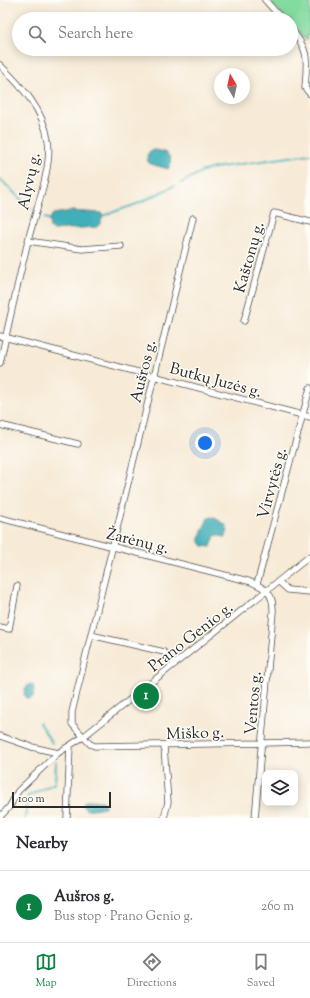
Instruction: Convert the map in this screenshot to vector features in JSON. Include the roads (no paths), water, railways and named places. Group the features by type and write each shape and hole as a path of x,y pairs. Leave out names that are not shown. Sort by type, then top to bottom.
{"street":[{"path":"265,0 276,12"},
{"path":"298,37 303,42 307,57 305,88 310,94"},
{"name":"Alyvų g.","path":"0,65 21,87 35,105 40,115 48,141 47,164 3,337 0,363"},
{"name":"Kaštonų g.","path":"244,321 274,213 310,222"},
{"name":"Aušros g.","path":"83,737 72,724 72,718 193,218"},
{"path":"28,241 82,250 120,246"},
{"name":"Butkų Juzės g.","path":"3,337 310,416"},
{"name":"Virvytės g.","path":"257,584 310,388"},
{"path":"0,425 78,444"},
{"name":"Žarėnų g.","path":"0,518 257,584 267,592"},
{"name":"Prano Genio g.","path":"0,817 10,806 18,791 58,753 83,737 267,592 310,556"},
{"path":"279,582 288,590 310,592"},
{"path":"0,626 9,629 17,586"},
{"name":"Ventos g.","path":"255,818 273,612 273,599 267,592"},
{"path":"91,635 164,652 175,664"},
{"path":"0,736 32,747 58,753"},
{"name":"Miško g.","path":"83,737 90,744 95,746 164,746 261,742 310,742"},
{"path":"67,818 70,746"},
{"path":"164,746 168,795 164,818"}],"water":[{"path":"151,150 164,152 169,156 170,164 168,169 148,162 147,155"},
{"path":"71,211 101,213 103,216 97,227 53,230 50,228 49,220 53,214"},
{"path":"213,517 225,524 228,531 225,537 215,535 211,547 203,546 199,538 208,518"},
{"path":"29,684 33,685 34,689 33,697 28,699 25,697 24,692"},
{"path":"85,801 102,801 105,804 105,807 86,810 83,803"}],"waterway":[{"path":"181,183 203,171 214,168 310,154"},
{"path":"0,179 31,209"},
{"path":"102,216 137,204 174,186"},
{"path":"44,218 52,220"},
{"path":"39,723 52,743"},
{"path":"25,818 28,796 55,783 56,762"}],"place":[{"name":"Aušros g.","path":"146,696"}]}
